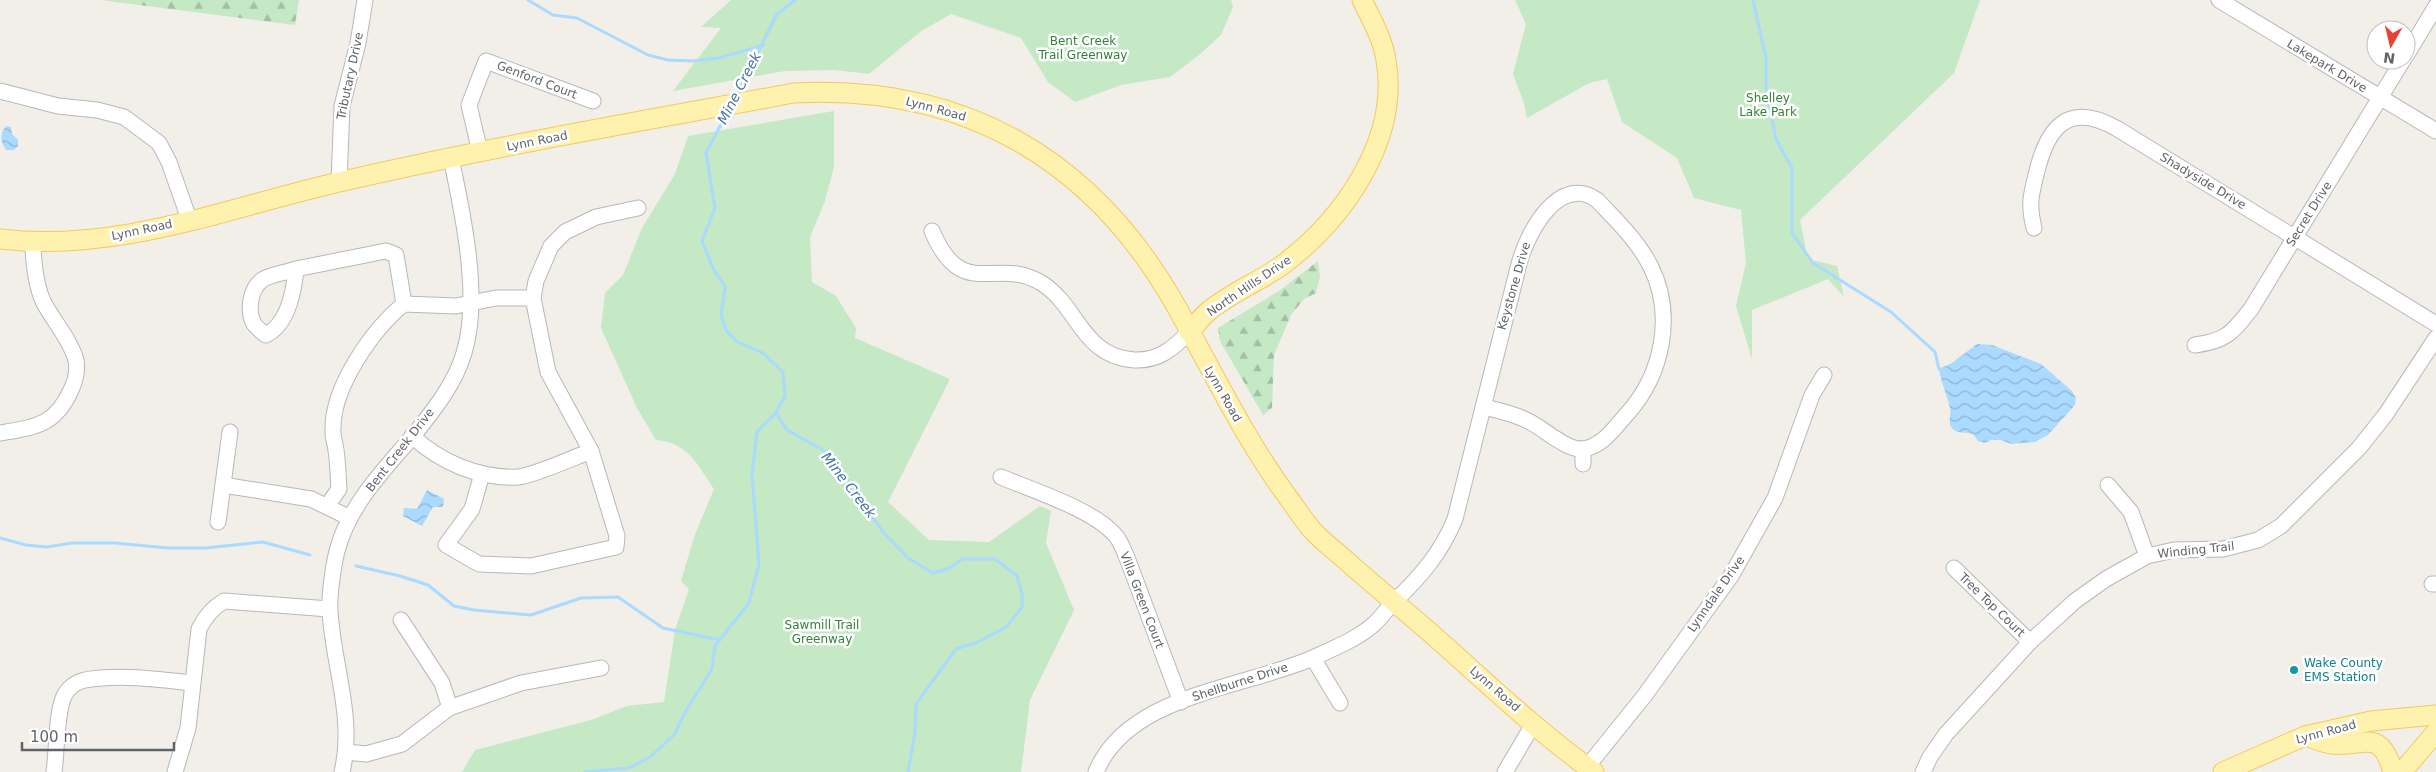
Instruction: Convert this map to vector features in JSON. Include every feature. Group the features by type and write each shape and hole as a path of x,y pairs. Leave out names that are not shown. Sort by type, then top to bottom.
{"main road":[{"name":"North Hills Drive","path":"1189,332 1210,310 1263,278 1297,253 1335,215 1361,177 1383,125 1389,88 1386,57 1379,36 1362,0"},
{"name":"Lynn Road","path":"0,239 33,243 79,242 112,237 339,182 451,158 794,93 860,94 932,106 976,120 1034,150 1074,179 1101,204 1127,233 1144,256 1261,458 1312,530 1534,723 1591,770"},
{"name":"Lynn Road","path":"2223,772 2305,736 2371,721 2436,715"},
{"path":"2402,772 2436,732"},
{"path":"2305,736 2334,745 2359,742 2380,745 2390,759 2394,772"}],"street":[{"name":"Tributary Drive","path":"339,182 342,106 358,43 365,0"},
{"name":"Lakepark Drive","path":"2219,0 2240,5 2381,98 2436,131"},
{"path":"2416,39 2436,6"},
{"name":"Genford Court","path":"480,152 469,105 486,61 593,101"},
{"name":"Secret Drive","path":"2195,344 2216,342 2233,331 2241,322 2397,70"},
{"path":"0,91 58,106 97,110 124,117 159,144 169,162 190,219"},
{"name":"Shadyside Drive","path":"2034,228 2029,208 2044,144 2055,128 2074,118 2083,117 2105,122 2295,236 2436,324"},
{"name":"Bent Creek Drive","path":"342,772 346,752 347,724 329,609 337,552 350,518 378,476 448,389 464,353 471,303 466,242 451,158"},
{"name":"Keystone Drive","path":"1394,602 1426,570 1447,538 1458,505 1484,407 1521,255 1532,229 1555,203 1582,186 1597,200 1638,247 1650,266 1659,292 1663,328 1659,357 1652,377 1640,398 1608,436 1593,446 1583,449"},
{"path":"482,474 472,508 446,545 478,564 531,566 616,547 617,536 591,451 548,372 533,298 536,281 550,246 565,232 596,217 638,208"},
{"path":"932,231 940,250 950,263 965,272 1022,276 1042,283 1057,295 1087,336 1109,354 1133,360 1159,357 1174,348 1189,332"},
{"path":"0,433 34,427 56,416 75,382 76,361 60,326 43,302 33,259 33,243"},
{"path":"296,270 386,251 396,255 404,304"},
{"path":"327,506 339,488 332,426 344,385 380,327 404,304 456,306 496,298 533,298"},
{"name":"Winding Trail","path":"1923,772 1930,757 1946,734 2030,642 2083,595 2106,578 2147,556 2174,550 2222,549 2258,540 2281,526 2358,448 2406,386 2436,338"},
{"name":"Lynndale Drive","path":"1591,770 1731,576 1775,498 1812,395 1824,375"},
{"path":"1484,407 1525,419 1571,448 1583,449 1583,464"},
{"path":"218,522 230,432"},
{"path":"412,436 422,445 452,464 482,474 519,477 591,451"},
{"name":"Villa Green Court","path":"1001,477 1079,510 1105,525 1116,535 1126,555 1181,702"},
{"path":"223,485 311,500 350,518"},
{"path":"2108,485 2131,512 2147,556"},
{"name":"Tree Top Court","path":"1954,568 2030,642"},
{"path":"175,772 188,728 199,629 206,616 215,606 224,601 329,609"},
{"name":"Shellburne Drive","path":"1096,772 1116,739 1129,728 1160,710 1313,658 1374,624 1394,602"},
{"path":"401,620 442,683 450,708"},
{"path":"1313,658 1340,703"},
{"path":"346,752 366,754 402,744 450,708 521,683 601,668"},
{"path":"54,772 61,708 65,695 72,686 83,680 117,678 192,683"},
{"path":"1504,772 1534,723"}],"green space":[{"path":"100,0 299,0 295,25"},
{"name":"Bent Creek Trail Greenway","path":"731,0 1231,0 1233,7 1221,35 1170,77 1121,85 1075,102 1048,82 1021,38 951,14 920,32 869,74 835,70 785,71 673,91 721,28 701,27"},
{"name":"Shelley Lake Park","path":"1515,0 1980,0 1954,73 1800,220 1808,259 1837,266 1844,297 1828,279 1752,310 1752,359 1736,306 1746,263 1741,210 1694,198 1677,158 1622,122 1607,79 1589,83 1527,118 1524,103 1513,74 1526,24"},
{"name":"Sawmill Trail Greenway","path":"834,111 834,167 825,201 810,237 812,282 836,296 856,328 855,338 950,379 888,502 929,540 989,542 1040,506 1051,511 1046,543 1074,610 1030,700 1021,772 462,772 475,750 591,720 627,706 664,702 675,630 689,589 681,581 694,537 714,489 691,456 684,450 676,445 656,440 637,408 601,328 605,293 623,275 642,228 675,174 688,136"},
{"path":"1318,261 1320,276 1316,293 1304,299 1291,315 1274,355 1272,408 1263,415 1220,341 1218,328 1279,291"}],"water":[{"path":"6,126 11,127 12,134 18,140 18,146 14,150 6,150 2,141 2,135"},
{"path":"1977,344 1992,345 2041,364 2072,391 2076,398 2075,405 2048,435 2035,442 2011,444 2001,440 1991,440 1985,443 1978,441 1973,434 1954,430 1950,425 1950,408 1939,369 1952,363"},
{"path":"427,490 444,499 443,507 433,507 422,526 403,516 404,508 417,509"}],"waterway":[{"path":"528,0 553,15 577,18 648,55 668,60 693,61 719,58 764,45"},
{"name":"Mine Creek","path":"736,96 777,14 795,0"},
{"path":"1753,0 1766,58 1766,90 1776,139 1792,168 1792,233 1813,263 1891,312 1935,352 1939,369 1944,370"},
{"name":"Mine Creek","path":"727,113 706,153 715,208 702,241 713,268 725,287 721,315 726,330 736,341 763,353 783,372 785,396 776,413 787,430 823,450 856,490 884,533 908,558 933,573 950,568 962,559 995,559 1017,576 1022,594 1022,607 1006,627 978,642 956,649 916,704 915,732 908,772"},
{"path":"584,772 629,768 650,757 675,734 684,714 712,669 715,646 749,603 759,564 752,475 757,432 776,413"},
{"path":"0,538 26,545 47,547 72,543 115,543 168,548 205,548 263,542 310,555"},
{"path":"356,566 400,576 428,585 454,606 474,610 531,615 581,598 618,597 663,628 720,640"}],"place":[{"name":"Wake County EMS Station","path":"2294,670"}]}
